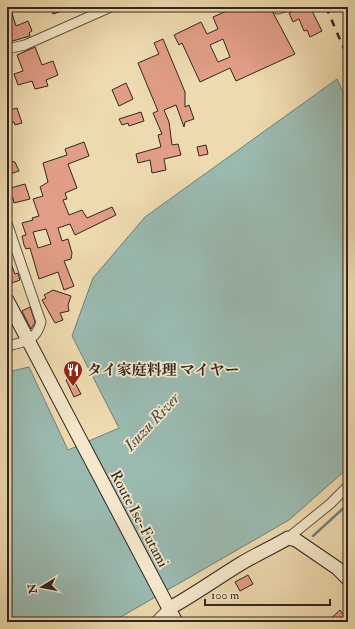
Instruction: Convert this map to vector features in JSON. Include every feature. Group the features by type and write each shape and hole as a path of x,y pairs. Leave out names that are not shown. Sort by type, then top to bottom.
{"main road":[{"name":"Route Ise-Futami","path":"7,300 75,430 161,612 176,622"},
{"path":"161,612 196,594 205,586 244,562 288,538 296,540 348,579"}],"street":[{"path":"7,48 25,45 111,7"},
{"path":"277,7 278,9 285,7"},
{"path":"7,223 41,322 38,333 28,341 7,346"},
{"path":"288,538 330,504 348,486"},
{"path":"148,622 161,612"}],"water":[{"name":"Isuzu River","path":"337,79 348,103 348,468 289,520 112,622 7,622 7,372 29,367 68,450 119,428 72,336 93,278 145,217"}],"building":[{"path":"7,7 10,7 16,26 28,21 32,31 29,33 30,36 9,42 7,33"},
{"path":"51,7 71,7 71,8 53,14"},
{"path":"236,7 270,7 295,54 236,81 230,68 200,82 182,43 179,45 174,35 201,22 207,34 218,29 213,17","holes":["223,39 230,57 218,62 210,45"]},
{"path":"302,7 310,7 322,31 310,37 307,30 304,31 299,19 293,22 289,13"},
{"path":"163,39 185,92 185,107 189,105 194,119 185,122 184,127 176,105 164,110 169,122 172,145 178,144 181,155 164,159 166,170 152,173 150,160 138,163 136,154 161,147 158,135 162,134 153,113 158,111 138,63 159,54 154,43"},
{"path":"35,47 42,65 53,61 58,75 46,80 48,86 35,89 32,81 18,85 14,74 23,71 17,55"},
{"path":"126,83 133,99 119,106 112,90"},
{"path":"17,108 22,123 15,125 14,122 7,124 7,111"},
{"path":"141,112 144,121 129,126 128,123 122,125 119,119"},
{"path":"84,142 89,156 68,164 77,188 65,193 67,199 63,200 69,215 82,210 87,218 112,207 116,215 75,235 70,224 58,228 62,241 68,239 72,253 71,259 64,261 74,286 64,290 58,272 39,279 30,248 26,249 24,245 22,236 26,235 22,223 33,220 32,218 39,216 33,199 43,196 40,187 48,182 43,163 67,155 65,149","holes":["46,229 51,244 38,248 33,232"]},
{"path":"206,145 208,154 199,156 197,147"},
{"path":"7,161 15,162 19,171 7,175"},
{"path":"25,184 30,199 14,203 13,198 8,196 7,189"},
{"path":"7,254 15,274 18,273 20,280 7,285"},
{"path":"53,290 71,296 68,305 69,311 60,313 63,320 55,323 42,300 46,298 44,295"},
{"path":"30,307 35,322 31,329 22,311"},
{"name":"タイ家庭料理 マイヤー","path":"72,377 81,394 74,397 66,380"},
{"path":"248,575 253,584 240,591 235,582"},
{"path":"340,610 348,622 327,622"}],"waterway":[{"path":"313,536 348,504"}],"railway":[{"path":"326,7 348,58"}],"place":[{"name":"タイ家庭料理 マイヤー","path":"73,387"}]}
